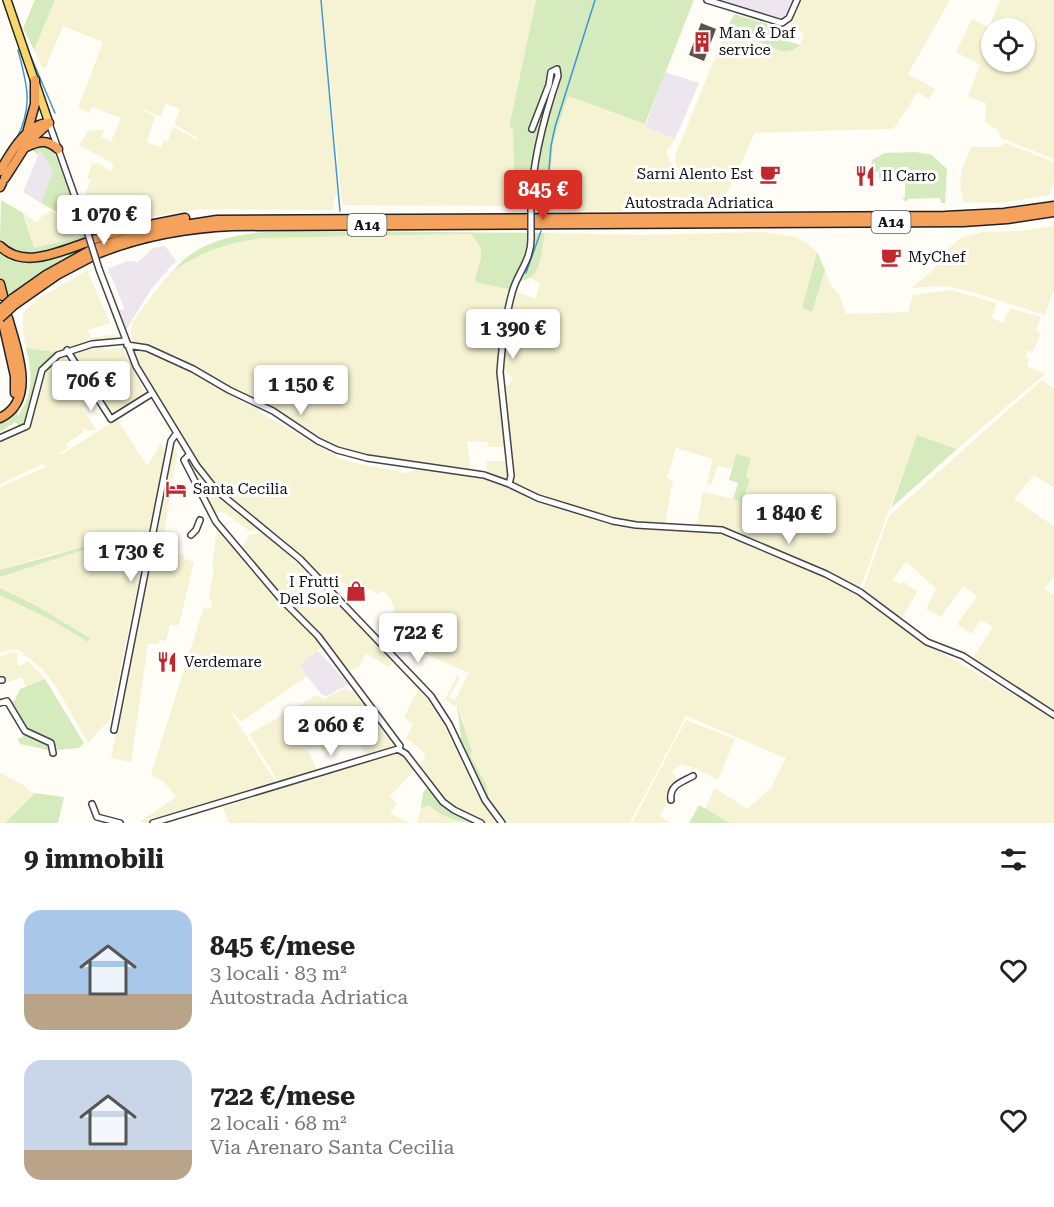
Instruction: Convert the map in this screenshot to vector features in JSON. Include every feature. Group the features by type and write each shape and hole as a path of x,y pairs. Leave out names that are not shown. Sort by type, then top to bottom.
{"highway":[{"path":"26,135 33,117 35,80"},
{"path":"2,180 12,152 26,135 40,124 49,123"},
{"path":"2,180 26,147 49,123"},
{"path":"26,147 43,141 58,149"},
{"name":"Autostrada Adriatica","path":"0,310 46,274 93,249 132,235 186,223 289,219 945,216 1012,213 1054,206"},
{"name":"Autostrada Adriatica","path":"93,249 156,235 233,226 974,222 1054,212"},
{"path":"0,246 16,257 31,258 93,249"},
{"path":"0,284 3,296"},
{"name":"Autostrada Adriatica","path":"4,320 13,302"},
{"path":"0,412 11,402 16,385 4,320"},
{"path":"0,418 15,406 22,386 20,369 4,320"}],"main road":[{"path":"9,3 49,123"}],"street":[{"path":"707,0 782,24 789,18 796,0"},
{"path":"509,484 511,476 500,372 501,357 512,293 527,263 531,237 534,172 558,76 557,69 551,72 549,85 532,129"},
{"path":"49,123 126,343 151,394 176,434 211,484 300,559 431,696 449,724 485,800 502,823"},
{"path":"0,438 27,426 42,370 58,355 92,344 126,343 147,348 273,411 318,441 337,450 368,458 484,475 538,498 613,521 636,525 722,530 826,574 860,592 927,642 963,656 1054,715"},
{"path":"67,351 111,419 151,394"},
{"path":"114,730 171,441 176,434"},
{"path":"189,454 184,460 216,522 280,598 318,636 400,746 399,750"},
{"path":"190,535 196,531 200,520"},
{"path":"0,703 7,701 25,731 51,742 52,753"},
{"path":"153,823 385,752 399,750 406,754 443,802 481,823"},
{"path":"671,800 671,791 677,784 693,776"},
{"path":"92,804 97,817 120,823"}],"shaded area":[{"path":"55,0 321,0 338,196 335,197 333,210 200,209 144,218 99,232 87,199 86,192 91,180 87,178 92,163 100,164 111,172 114,164 79,145 88,131 95,130 104,130 101,137 111,142 121,118 92,107 89,113 78,108 103,42 63,26 45,69 41,66 34,50","holes":["166,104 180,109 174,124 198,138 197,140 173,127 168,141 164,140 161,147 147,142 155,117 137,106 161,117"]},
{"path":"322,0 536,0 509,126 513,128 515,206 342,205"},
{"path":"717,0 793,0 783,20"},
{"path":"799,0 950,0 908,74 935,89 929,100 918,92 894,128 889,129 755,133 727,193 695,210 541,212 550,186 553,142 568,96 645,124 645,127 675,139 666,152 675,172 683,181 685,177 676,165 675,156 727,28 783,52 800,45 804,33 792,27 791,21"},
{"path":"1000,0 1054,0 1054,159 1001,138 998,130 985,122 986,103 968,97 980,65 956,52 972,19 981,23 981,72 1035,72 1035,18 993,18"},
{"path":"665,72 699,83 675,139 645,127"},
{"path":"1005,143 1054,162 1054,182 1049,195 1001,203 963,202 960,183 962,169 971,147 999,147"},
{"path":"40,151 53,170 41,203 23,192"},
{"path":"51,211 75,225 80,237 34,248 24,213 37,223 43,215"},
{"path":"1054,226 1054,290 1045,315 966,290 944,286 911,288 931,272 948,249 960,238 982,232 1021,231"},
{"path":"762,232 795,237 807,243 817,252 802,308 811,312 825,270 831,286 839,294 846,314 908,312 913,295 951,290 996,303 992,318 1003,323 1010,308 1041,317 1036,330 1041,333 1033,352 1028,350 1025,357 1029,359 1027,366 1045,374 957,449 917,435 859,591 711,527 696,526 703,492 743,501 750,479 746,477 751,458 736,454 731,469 718,466 711,485 707,484 713,459 676,448 667,477 673,481 665,523 622,521 569,507 536,496 486,474 487,461 505,461 510,453 503,387 510,384 513,377 502,371 506,335 514,291 535,299 540,284 530,278 534,273 545,233 642,235"},
{"path":"471,234 477,241 482,256 481,264 476,272 512,290 500,362 506,447 487,447 488,442 467,441 471,471 368,456 338,448 322,441 318,435 307,428 190,366 132,344 133,321 173,270 194,257 234,241 264,238"},
{"path":"165,246 176,261 152,288 126,330 119,310 124,310 124,307 108,269 127,261 138,262 153,248"},
{"path":"87,270 110,323 88,330 91,338 114,334 118,343 66,349 60,353 26,348 23,313 38,299"},
{"path":"99,345 108,349 123,348 146,395 110,418 93,392 103,385 70,351"},
{"path":"131,347 146,350 186,369 337,457 351,462 406,473 426,467 498,481 545,503 619,526 716,533 783,558 834,582 860,597 935,649 1054,718 1054,823 730,823 705,809 715,788 747,809 771,788 786,758 686,716 630,823 506,823 490,802 486,784 470,755 472,751 461,714 456,705 455,707 445,699 457,676 460,677 449,697 455,700 469,673 423,653 402,649 399,651 383,634 395,609 388,595 381,591 378,594 354,582 351,586 332,579 326,581 282,538 219,488 197,461 145,378"},
{"path":"64,352 95,401 82,409 96,429 88,431 83,429 84,432 66,444 68,448 60,453 61,455 117,419 147,466 161,443 165,454 110,719 88,743 55,685 42,669 18,649 0,652 0,595 55,622 88,642 90,638 37,606 0,588 0,577 93,546 49,555 0,570 0,487 46,467 43,464 0,484 0,441 26,430 44,370"},
{"path":"1042,380 1054,389 1054,488 1034,475 1014,499 1054,526 1054,576 1045,589 1054,595 1054,712 971,661 993,627 981,620 971,634 957,624 977,596 963,586 941,617 926,609 936,589 906,561 893,580 900,584 903,581 917,592 901,620 862,592 889,516"},
{"path":"172,444 177,453 164,535 175,538 173,553 184,555 184,559 194,562 179,625 170,625 166,641 161,640 157,644 148,644 131,762 111,758"},
{"path":"191,463 198,476 218,496 260,530 249,531 225,513 218,511 212,513 189,465"},
{"path":"217,526 323,646 299,666 307,676 241,722 234,713 232,714 277,784 152,823 142,823 141,821 176,797 165,783 151,774 204,607 211,609 212,602 209,595 214,571 212,568"},
{"path":"264,533 312,577 298,597 310,609 316,603 321,606 330,595 393,662 389,667 366,654 358,668 346,671 306,619 287,603 241,550 249,535"},
{"path":"317,650 349,684 327,696 322,695 299,666"},
{"path":"17,652 17,664 21,666 28,661 45,679 26,687 22,677 10,682 0,679 0,656"},
{"path":"346,688 359,696 366,704 398,748 366,756 358,740 343,744 341,736 334,738 337,746 322,751 319,746 308,750 318,772 280,784 249,734 317,695 323,699"},
{"path":"418,689 444,725 480,800 497,823 483,823 449,806 418,768 426,754 406,738 413,724 404,717"},
{"path":"686,720 735,739 718,780 695,768 681,764 672,772 678,781 660,816 671,823 632,823"},
{"path":"394,752 403,755 415,770 390,796 397,804 390,814 411,823 229,823 223,807"},
{"path":"0,773 35,793 5,823 0,823"},
{"path":"425,805 464,823 417,823 421,808"}],"green space":[{"path":"35,0 55,0 34,50 23,28"},
{"path":"536,0 694,0 645,124 568,96 553,142 550,186 541,212 515,206 513,129 509,127"},
{"path":"734,14 791,31 787,41 800,45 793,50 783,52 727,28"},
{"path":"38,145 51,147 54,151 77,214 55,211 41,203 53,170 40,151 38,155 31,149"},
{"path":"916,152 932,155 947,169 945,203 941,203 940,198 908,199 906,202 902,198 905,197 905,182 902,182 902,178 879,179 879,172 871,171 872,160 885,153"},
{"path":"1,200 23,213 34,248 80,237 75,225 64,217 79,222 86,240 41,253 19,253 9,249 0,241"},
{"path":"281,231 545,233 537,270 529,278 515,283 512,290 475,282 481,253 471,234 264,238 217,248 174,270 191,254 233,237"},
{"path":"87,245 88,248 38,275 6,299 0,277 0,253 10,259 31,263"},
{"path":"817,252 825,270 812,312 802,308"},
{"path":"26,348 60,353 45,364 30,418 21,429 15,422 0,432 0,422 17,408 18,416 27,399 30,366"},
{"path":"917,435 957,449 891,508"},
{"path":"736,454 751,458 746,477 750,479 743,502 733,499 738,483 729,480"},
{"path":"87,546 95,546 0,577 0,570"},
{"path":"0,588 37,606 90,638 88,642 55,622 0,595"},
{"path":"45,679 84,743 79,748 57,750 53,743 48,745 48,750 20,744 18,739 24,736 9,703 15,700 20,689"},
{"path":"457,705 472,751 470,755 486,784 490,802 459,738 461,738"},
{"path":"428,786 438,800 475,823 450,818 429,805 421,808 423,793"},
{"path":"35,793 64,797 58,823 5,823"},
{"path":"699,805 730,823 689,823"}],"building":[{"name":"Man & Daf service","path":"701,23 716,29 704,61 689,55"}],"waterway":[{"path":"321,0 340,211"},
{"path":"540,213 548,181 555,127 595,0"},
{"path":"16,140 22,128 27,105 26,85 18,50"},
{"path":"31,57 55,113"},
{"path":"526,273 541,231"}],"place":[{"name":"Man & Daf service","path":"702,42"},
{"name":"Sarni Alento Est","path":"770,174"},
{"name":"Il Carro","path":"865,176"},
{"name":"MyChef","path":"891,257"},
{"name":"Santa Cecilia","path":"176,489"},
{"name":"I Frutti Del Sole","path":"356,591"},
{"name":"Verdemare","path":"167,662"}]}
